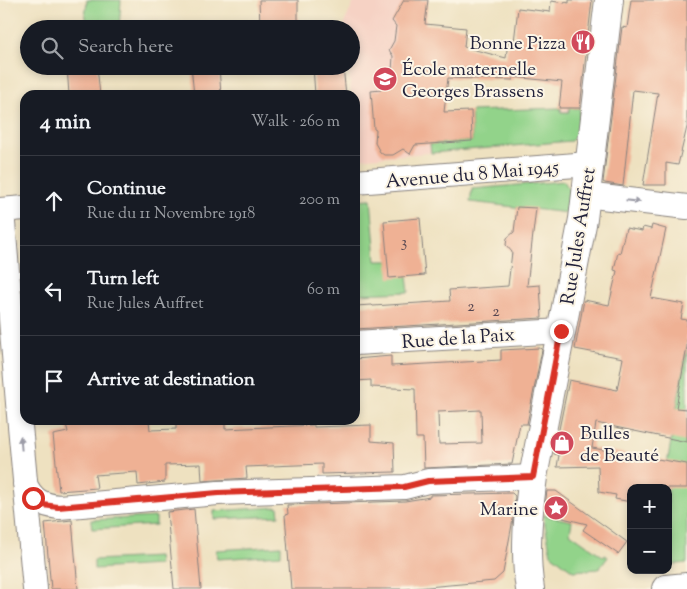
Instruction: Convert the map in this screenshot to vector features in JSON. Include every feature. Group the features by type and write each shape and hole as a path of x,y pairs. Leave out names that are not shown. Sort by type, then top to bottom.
{"main road":[{"name":"Rue Jules Auffret","path":"530,589 527,549 528,511 583,219 609,0"},
{"path":"666,589 687,587"}],"street":[{"name":"Avenue du 8 Mai 1945","path":"360,182 589,164"},
{"path":"585,195 686,204"},
{"path":"9,210 20,378"},
{"name":"Rue de la Paix","path":"360,343 561,331"},
{"path":"23,425 25,484 35,589"},
{"path":"25,484 33,498 38,502 43,505 58,507 218,493 404,487 428,481 533,477"}],"shaded area":[{"name":"École maternelle Georges Brassens","path":"355,0 428,0 416,113 580,108 576,137 571,141 360,159 360,90 350,90 349,75 360,75 360,20 345,20"}],"green space":[{"path":"87,0 121,0 120,20 85,20"},
{"path":"561,108 561,112 569,112 569,108 580,108 577,135 571,141 431,153 430,144 472,141 471,111"},
{"path":"564,181 571,193 568,213 470,202 472,189"},
{"path":"371,199 376,261 388,261 407,277 409,292 360,294 360,200"},
{"path":"687,347 687,563 672,565 672,484 664,484"},
{"path":"278,507 279,516 214,519 214,511"},
{"path":"543,515 572,521 570,533 604,557 605,555 608,557 599,569 573,571 551,554"},
{"path":"156,517 156,525 92,529 91,520"},
{"path":"281,546 281,555 217,559 216,550"},
{"path":"158,557 159,565 94,569 94,560"}],"building":[{"path":"259,0 298,0 298,20 260,20"},
{"path":"404,0 428,0 425,24 466,28 464,47 506,58 508,41 514,42 518,8 550,12 551,1 569,3 569,0 592,0 580,108 559,108 562,82 513,77 513,80 448,78 444,112 471,111 472,141 415,145 410,154 403,149 393,155 384,155 375,143 376,130 374,129 371,91 381,90 392,71 393,56 389,50 394,41 396,26 392,21"},
{"path":"631,0 687,0 687,127 678,165 666,163 666,185 643,185 658,93 633,90 623,186 603,182 622,27 627,28"},
{"path":"68,75 98,75 99,90 69,90"},
{"path":"192,75 220,75 221,90 193,90"},
{"path":"314,75 344,75 345,90 315,90"},
{"path":"517,207 536,208 527,286 540,285 542,318 360,329 360,306 450,301 449,290 508,286 512,252 506,245 507,238 514,232"},
{"path":"420,218 425,275 389,278 384,221"},
{"path":"652,225 666,229 651,298 684,304 681,319 687,320 687,347 676,408 687,409 687,442 596,423 592,448 687,464 687,488 672,488 672,484 627,484 627,501 615,499 616,495 599,492 598,466 557,467 559,455 554,454 569,380 617,390 623,358 575,349 584,300 609,305 617,271 614,270 626,228 642,231 643,227 651,229"},
{"path":"540,348 542,350 527,424 520,424 512,464 424,468 423,438 416,438 415,389 371,387 371,380 360,381 360,359 391,356 391,366 501,360 501,350","holes":["481,410 482,443 439,444 438,412"]},
{"path":"66,425 150,425 150,430 176,429 176,425 225,425 225,429 314,425 314,427 371,425 371,441 394,443 395,472 322,474 322,464 246,467 247,478 202,481 201,464 165,465 165,482 138,485 137,472 95,475 97,488 59,491 53,435 68,432"},
{"path":"547,491 556,491 627,542 618,554 583,530 587,524 563,518 565,509 545,505"},
{"path":"512,493 515,496 513,519 503,573 494,581 405,589 291,589 285,515 288,514 287,505 405,501 430,497 430,495"},
{"path":"194,509 201,589 174,589 167,512"},
{"path":"72,520 78,589 51,589 45,523"}],"place":[{"name":"Bonne Pizza","path":"583,42"},
{"name":"École maternelle Georges Brassens","path":"385,79"},
{"name":"Bulles de Beauté","path":"562,443"},
{"name":"Marine","path":"556,508"}],"route":[{"path":"33,498 43,505 58,507 218,493 404,487 428,481 533,477 561,331"}]}
